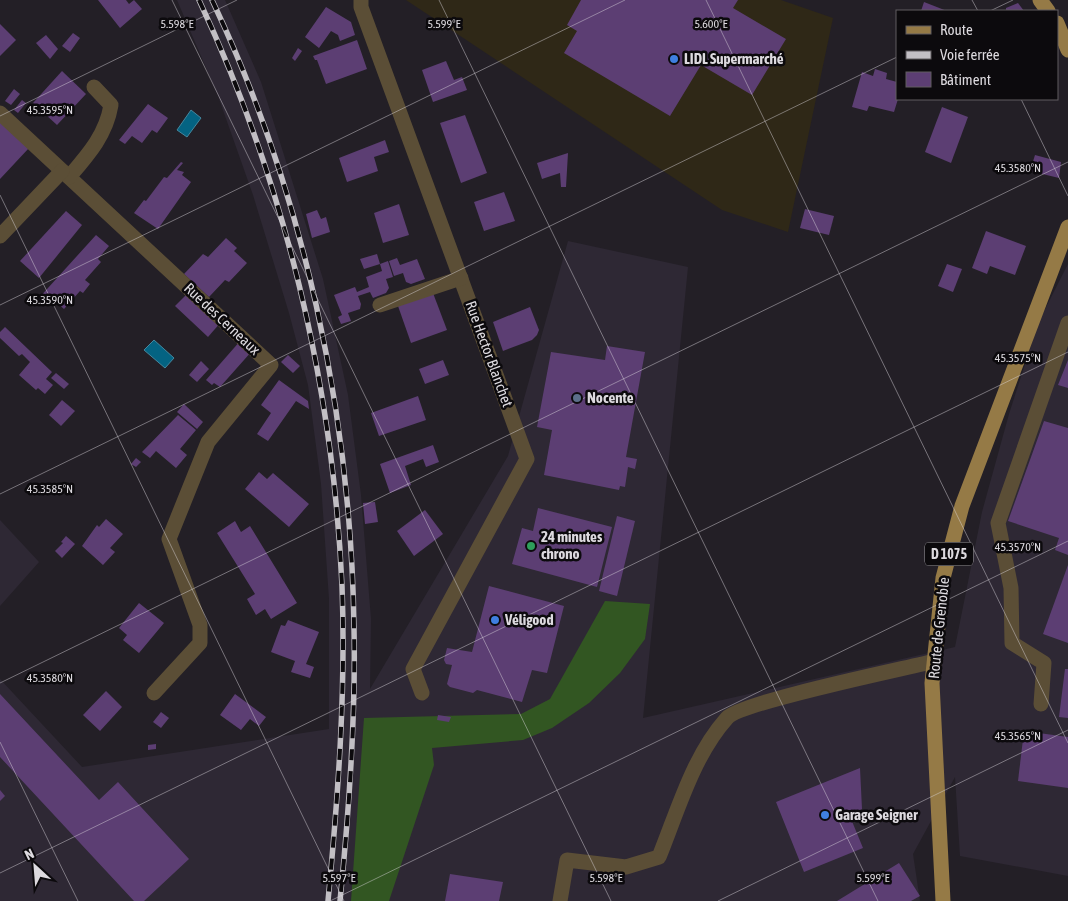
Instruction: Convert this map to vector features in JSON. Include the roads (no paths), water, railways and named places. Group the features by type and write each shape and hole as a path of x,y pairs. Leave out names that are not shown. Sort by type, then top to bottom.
{"main road":[{"path":"1058,25 1068,50"},
{"name":"Route de Grenoble","path":"943,901 932,683 943,578 962,506 1068,227"}],"street":[{"name":"Rue Hector Blanchet","path":"361,0 361,7 528,459 413,670 422,693"},
{"path":"0,236 94,149 108,121 111,105 94,87"},
{"name":"Rue des Cerneaux","path":"0,113 271,365 208,442 169,539 200,625 200,643 154,693"},
{"path":"380,305 460,278"},
{"path":"1041,704 1044,662 1012,643 1011,588 998,523 1068,323"},
{"path":"560,901 567,860 626,867 659,857 698,760 728,716 759,703 934,661"}],"water":[{"path":"191,110 201,118 187,137 177,130"},
{"path":"154,340 174,358 165,368 144,350"}],"railway":[{"path":"199,0 229,69 256,140 280,213 299,286 328,435 337,511 343,625 340,744 328,901"},
{"path":"212,0 244,74 273,150 297,227 316,306 332,386 343,466 351,547 354,628 351,765 340,901"}],"place":[{"name":"LIDL Supermarché","path":"674,59"},
{"name":"Nocente","path":"577,398"},
{"name":"24 minutes chrono","path":"531,546"},
{"name":"Véligood","path":"495,620"},
{"name":"Garage Seigner","path":"825,815"}]}
